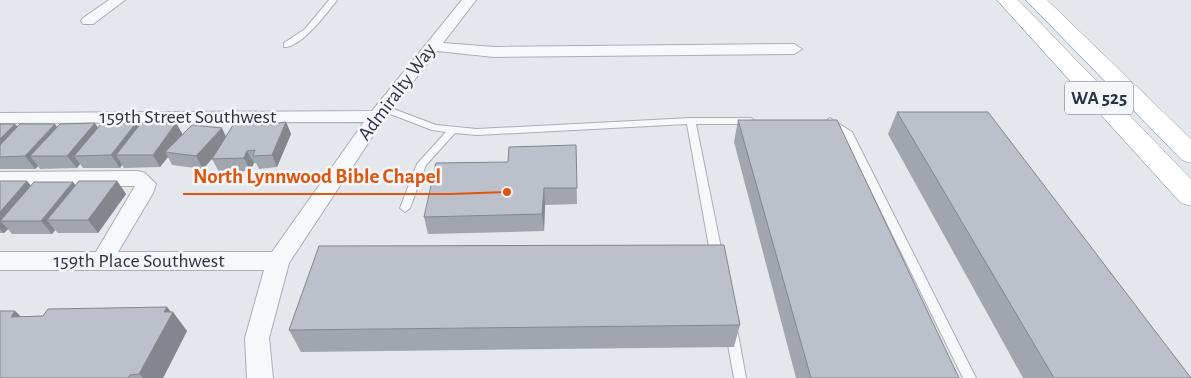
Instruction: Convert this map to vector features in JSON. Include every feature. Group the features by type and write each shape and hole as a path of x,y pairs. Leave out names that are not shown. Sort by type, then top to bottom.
{"highway":[{"name":"WA 525","path":"1006,0 1191,196"},
{"name":"WA 525","path":"1036,0 1191,154"}],"street":[{"path":"88,20 118,0"},
{"name":"Admiralty Way","path":"260,378 257,338 278,261 380,112 468,0"},
{"path":"432,46 494,52 794,50"},
{"name":"159th Street Southwest","path":"0,118 380,112"},
{"path":"0,179 138,178 146,184 143,193 102,261"},
{"name":"159th Place Southwest","path":"0,261 278,261"}],"lane":[{"path":"287,44 308,31 333,0"},
{"path":"380,112 434,128 477,132 692,122 765,121"},
{"path":"821,121 830,121 847,132 970,378"},
{"path":"692,122 719,267"},
{"path":"405,208 422,164 454,130"},
{"path":"729,320 740,378"}],"building":[{"path":"897,112 988,112 1191,378 1054,378"},
{"path":"238,117 264,117 261,125 286,122 272,155 253,156 255,150 247,151 244,158 212,159"},
{"path":"738,120 837,120 959,378 811,378"},
{"path":"95,123 67,156 30,156 60,124"},
{"path":"136,123 111,155 74,156 101,124"},
{"path":"141,123 176,123 153,155 116,155"},
{"path":"0,124 15,124 0,139"},
{"path":"20,124 55,124 25,156 0,157 0,145"},
{"path":"192,125 222,128 196,156 165,152"},
{"path":"576,145 577,188 544,188 542,214 424,217 436,163 508,162 509,147"},
{"path":"0,181 27,181 0,212"},
{"path":"79,181 117,181 88,220 47,220"},
{"path":"34,182 73,182 41,221 0,221"},
{"path":"724,245 740,325 289,330 319,246"},
{"path":"167,307 164,312 173,312 139,374 130,375 128,378 0,378 0,311 15,311 11,317 43,316 48,309"}],"place":[{"name":"North Lynnwood Bible Chapel","path":"507,192"}]}
